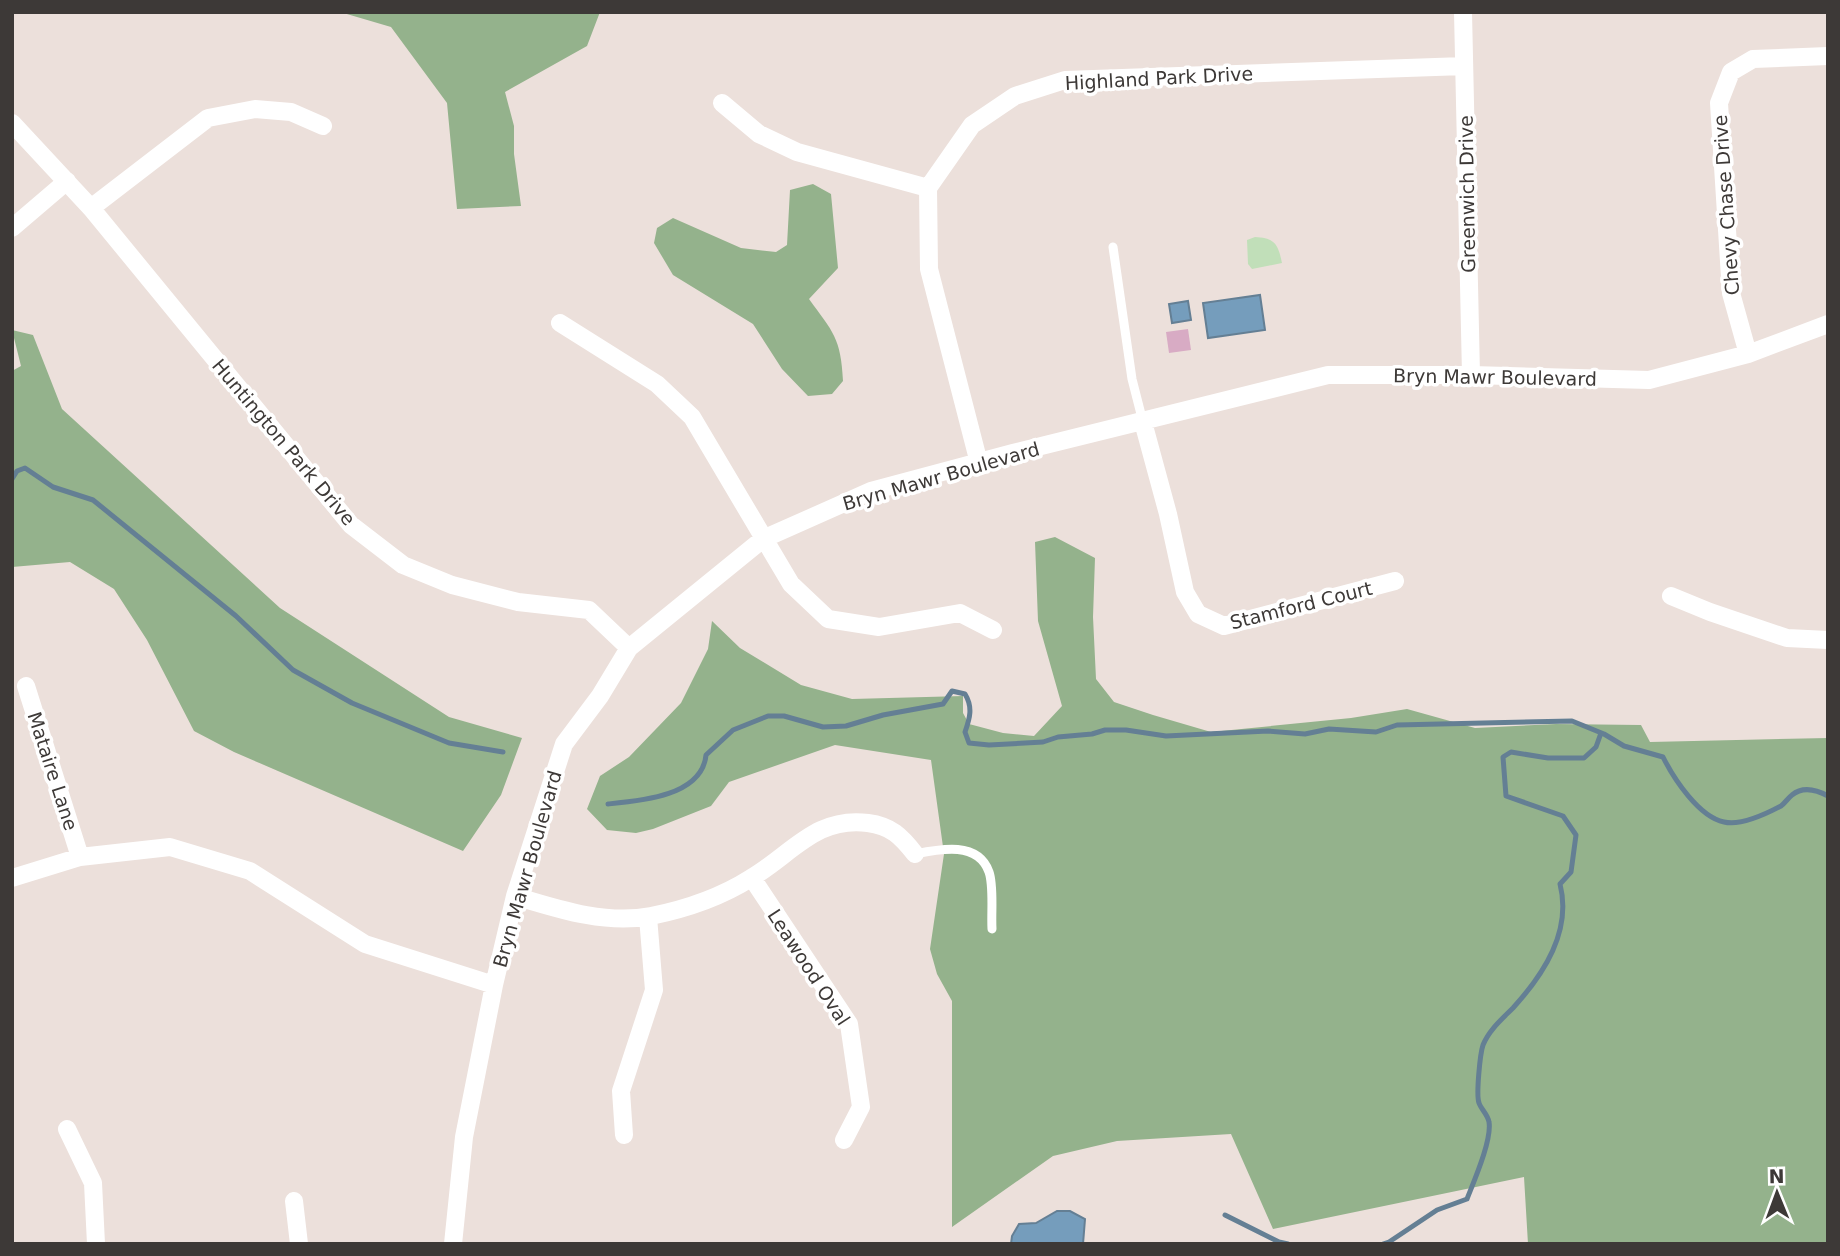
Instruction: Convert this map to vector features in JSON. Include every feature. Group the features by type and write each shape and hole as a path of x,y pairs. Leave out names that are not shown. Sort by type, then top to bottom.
{"street":[{"name":"Greenwich Drive","path":"1463,12 1471,375"},
{"name":"Chevy Chase Drive","path":"1748,354 1731,293 1718,103 1731,72 1753,59 1828,56"},
{"name":"Highland Park Drive","path":"928,188 972,125 1015,96 1065,80 1464,66"},
{"path":"722,103 760,134 797,152 928,188 929,269 979,463"},
{"path":"91,208 208,118 255,109 291,112 323,125"},
{"name":"Huntington Park Drive","path":"12,123 91,208 351,525 403,565 452,585 518,601 589,610 629,648"},
{"path":"12,228 67,181"},
{"path":"561,323 657,384 692,417 791,584 828,619 879,627 960,613 993,630"},
{"name":"Bryn Mawr Boulevard","path":"453,1244 464,1137 494,985 515,896 564,744 600,695 629,648 763,539 871,491 1328,376 1471,375 1649,380 1748,354 1828,324"},
{"name":"Stamford Court","path":"1143,422 1185,592 1198,614 1224,626 1395,581"},
{"path":"1671,597 1787,638 1828,640"},
{"name":"Mataire Lane","path":"26,686 80,857"},
{"path":"515,896 578,914 648,917 700,903 752,878 818,829 849,820 880,824 900,834 915,853"},
{"path":"12,878 80,857 170,847 250,871 365,944 494,985"},
{"name":"Leawood Oval","path":"752,878 849,1024 861,1107 844,1140"},
{"path":"624,1135 621,1091 654,990 648,917"},
{"path":"66,1129 93,1183 96,1244"},
{"path":"294,1200 299,1244"}],"lane":[{"path":"1114,247 1132,379 1143,422"},
{"path":"915,853 963,849 981,859 989,873 992,929"}],"green space":[{"path":"340,12 600,12 587,46 505,92 514,126 514,154 521,206 457,209 447,103 391,27"},
{"path":"813,184 831,194 838,268 809,299 838,345 843,381 832,394 808,396 782,369 753,324 673,275 654,243 657,228 673,218 741,248 776,252 787,245 790,190"},
{"path":"1255,237 1274,243 1282,263 1252,269 1248,264 1247,240"},
{"path":"12,330 33,335 62,409 280,608 449,717 522,738 501,795 463,851 234,752 194,731 147,640 114,589 70,562 12,567 12,371 21,366"},
{"path":"1055,537 1095,558 1093,617 1096,679 1114,702 1211,732 1351,718 1407,709 1475,728 1556,724 1641,725 1650,742 1828,738 1828,1244 1528,1244 1524,1177 1273,1229 1231,1134 1117,1141 1053,1156 952,1227 952,1001 937,974 930,949 944,854 931,760 835,745 729,782 711,806 636,833 607,830 587,809 600,776 629,757 681,703 708,649 712,621 740,648 801,685 852,699 963,696 963,713 969,724 1003,733 1034,736 1062,706 1038,621 1035,542"}],"water":[{"path":"1260,295 1265,330 1208,338 1203,303"},
{"path":"1188,301 1191,320 1172,323 1169,304"},
{"path":"1057,1211 1070,1211 1085,1219 1083,1244 1011,1244 1019,1224 1036,1223"}],"building":[{"path":"1188,329 1191,350 1169,353 1166,332"}],"waterway":[{"path":"12,479 17,471 25,468 53,487 93,500 236,616 293,670 352,703 449,743 503,752"},
{"path":"608,804 652,798 682,788 694,780 702,769 706,755 733,730 768,716 784,716 823,727 846,726 883,715 943,704 952,691 965,694 969,703 965,732 969,743 989,745 1043,742 1105,730 1166,736 1268,731 1305,734 1329,729 1376,732 1397,725 1572,721 1604,734 1624,746 1663,757 1697,805 1705,813 1724,822 1746,821 1761,816 1781,806 1796,792 1815,791 1828,796"},
{"path":"1383,1244 1437,1210 1467,1199 1482,1160 1489,1130 1488,1119 1478,1099 1483,1045 1492,1030 1535,981 1559,935 1563,901 1560,884 1571,872 1576,835 1563,816 1506,796 1503,757 1511,752 1548,758 1584,758 1596,747 1601,733"},
{"path":"1225,1215 1288,1244"}]}
